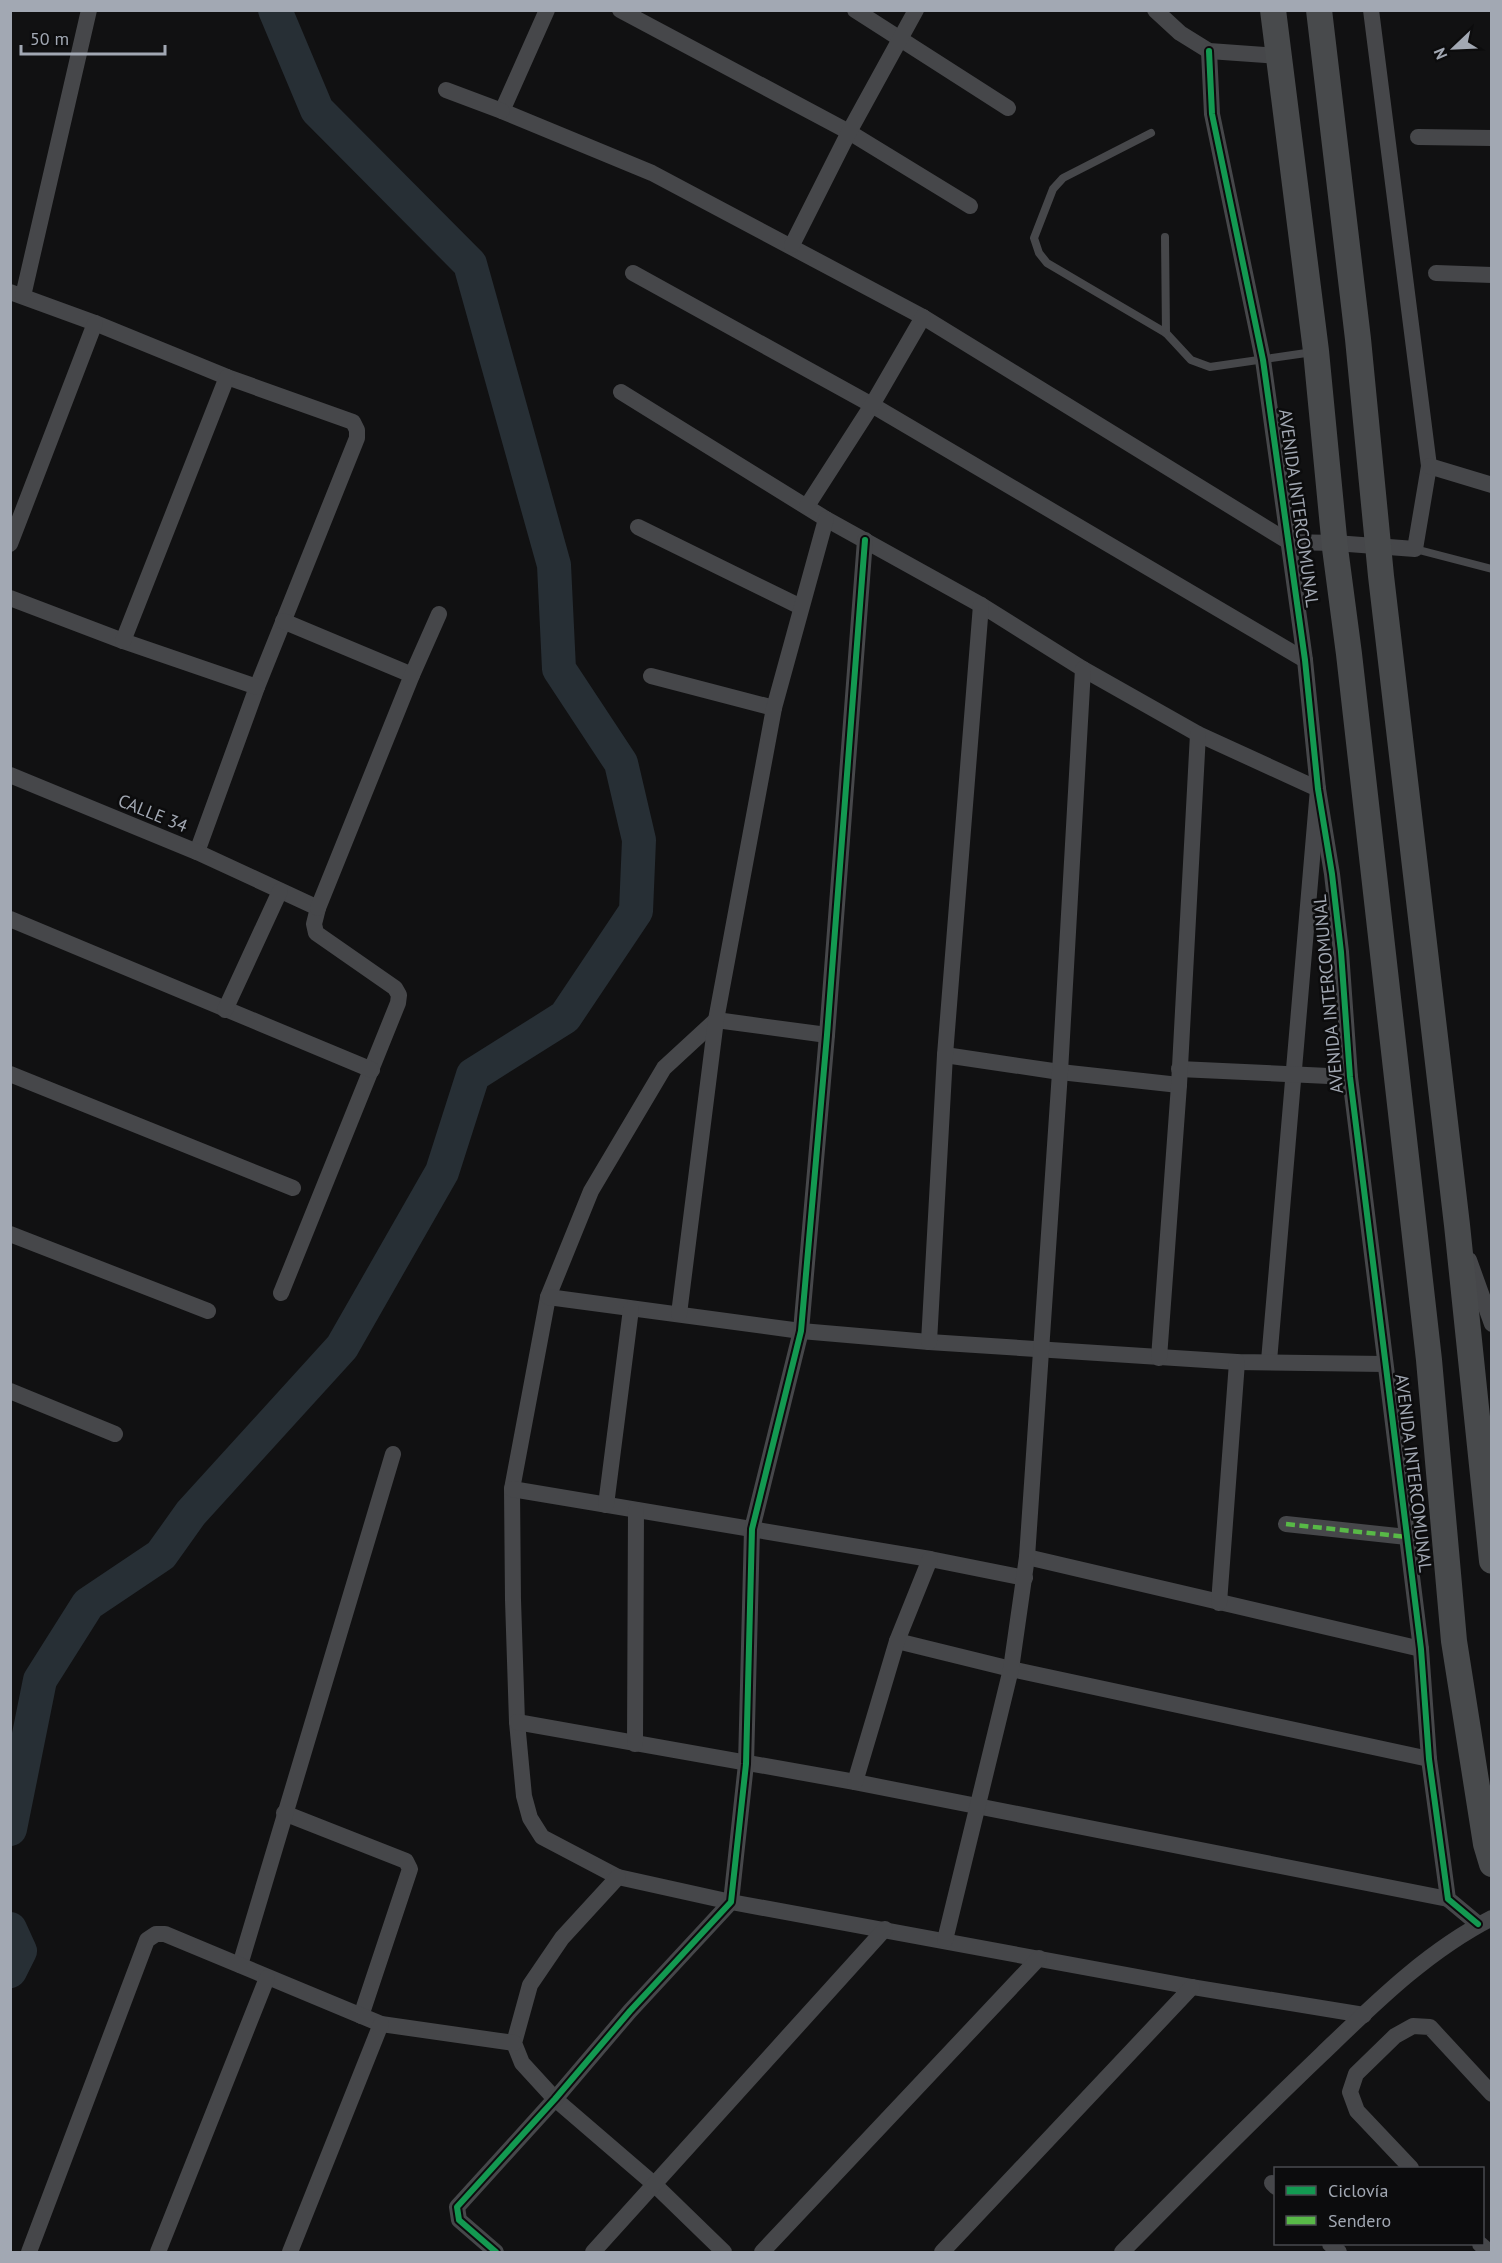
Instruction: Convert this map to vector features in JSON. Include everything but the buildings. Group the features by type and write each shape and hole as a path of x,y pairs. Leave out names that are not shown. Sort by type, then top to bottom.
{"main road":[{"name":"AVENIDA INTERCOMUNAL","path":"1273,10 1316,351 1335,543 1429,1360 1454,1641 1491,1864"},
{"path":"1319,10 1358,339 1381,576 1457,1225 1491,1561"}],"street":[{"path":"89,10 17,294 227,377 353,422 357,430 357,438 257,687 197,852"},
{"path":"502,111 547,10"},
{"path":"620,10 849,132 970,206"},
{"path":"855,10 1008,108"},
{"path":"792,245 849,132 916,10"},
{"path":"1155,10 1180,33 1209,51 1278,56"},
{"path":"446,90 652,172 792,245 923,317 1289,542 1415,549 1429,466 1371,10"},
{"name":"AVENIDA INTERCOMUNAL","path":"1209,51 1212,114 1263,360 1305,660 1318,789 1332,874 1350,1077 1421,1649 1429,1759 1448,1899"},
{"path":"1418,137 1491,138"},
{"path":"633,273 872,405 1305,660"},
{"path":"1436,273 1491,275"},
{"path":"807,506 872,405 923,317"},
{"path":"10,544 95,323"},
{"path":"123,641 227,377"},
{"path":"621,392 826,519 981,605 1083,669 1198,734 1318,789 1269,1361"},
{"path":"1429,466 1491,485"},
{"path":"679,1314 716,1020 774,708 826,519"},
{"path":"638,527 801,607"},
{"path":"496,2253 459,2220 457,2207 731,1902 746,1764 752,1529 801,1331 866,540"},
{"path":"10,598 123,641 257,687"},
{"path":"929,1342 945,1056 981,605"},
{"path":"280,1293 372,1070 399,995 395,988 316,933 314,924 318,908 439,614"},
{"path":"283,621 412,675"},
{"path":"945,1940 1011,1669 1028,1557 1060,1072 1083,669"},
{"path":"651,676 774,708"},
{"path":"1159,1358 1179,1077 1198,734"},
{"name":"CALLE 34","path":"10,775 197,852 318,908"},
{"path":"225,1010 280,891"},
{"path":"12,923 372,1070"},
{"path":"716,1020 827,1035"},
{"path":"716,1020 664,1068 591,1191 549,1297 512,1489 517,1722 525,1796 530,1818 542,1837 618,1876 731,1902 1192,1987 1364,2015"},
{"path":"945,1056 1060,1072 1179,1077 1292,1075 1350,1077"},
{"path":"10,1074 293,1188"},
{"path":"1457,1225 1491,1324"},
{"path":"10,1234 208,1311"},
{"path":"549,1297 801,1331 929,1342 1237,1362 1385,1364"},
{"path":"606,1504 631,1309"},
{"path":"1219,1603 1237,1362"},
{"path":"10,1391 115,1434"},
{"path":"240,1965 393,1454"},
{"path":"512,1489 930,1559 1024,1578"},
{"path":"635,1744 636,1510"},
{"path":"1286,1524 1407,1537"},
{"path":"1028,1557 1421,1649"},
{"path":"855,1782 897,1641 930,1559"},
{"path":"897,1641 1011,1669 1429,1759"},
{"path":"517,1722 855,1782 1448,1899 1485,1921 1437,1950 1364,2015 1233,2139 1122,2253"},
{"path":"284,1813 406,1862 410,1869 361,2016"},
{"path":"618,1876 562,1938 530,1984 514,2043 522,2063 555,2099 655,2185 724,2253"},
{"path":"593,2253 885,1929"},
{"path":"29,2253 147,1940 156,1934 165,1934 381,2024 514,2043"},
{"path":"762,2253 1039,1958"},
{"path":"158,2253 267,1978"},
{"path":"942,2253 1192,1987"},
{"path":"290,2253 381,2024"},
{"path":"1409,2167 1357,2111 1350,2092 1356,2074 1395,2036 1413,2026 1430,2027 1491,2094"}],"lane":[{"path":"1150,133 1063,178 1053,189 1034,238 1039,253 1047,263 1166,333 1191,360 1210,368 1316,351"},
{"path":"1165,237 1166,333"},
{"path":"1415,549 1491,569"}],"waterway":[{"path":"10,1829 40,1680 88,1604 161,1555 191,1513 342,1347 442,1172 473,1075 565,1017 636,911 639,840 621,763 559,669 554,565 470,264 317,110 275,10"},
{"path":"10,1929 20,1951 10,1971"}],"marked path":[{"path":"1286,1524 1407,1537"}],"cycle path":[{"path":"1209,51 1212,114 1263,360 1305,660 1318,789 1332,874 1341,952 1350,1077 1421,1649 1429,1759 1448,1899 1478,1924"},
{"path":"496,2252 459,2220 457,2207 555,2099 630,2011 731,1902 746,1764 752,1529 801,1331 827,1035 865,540"}]}
